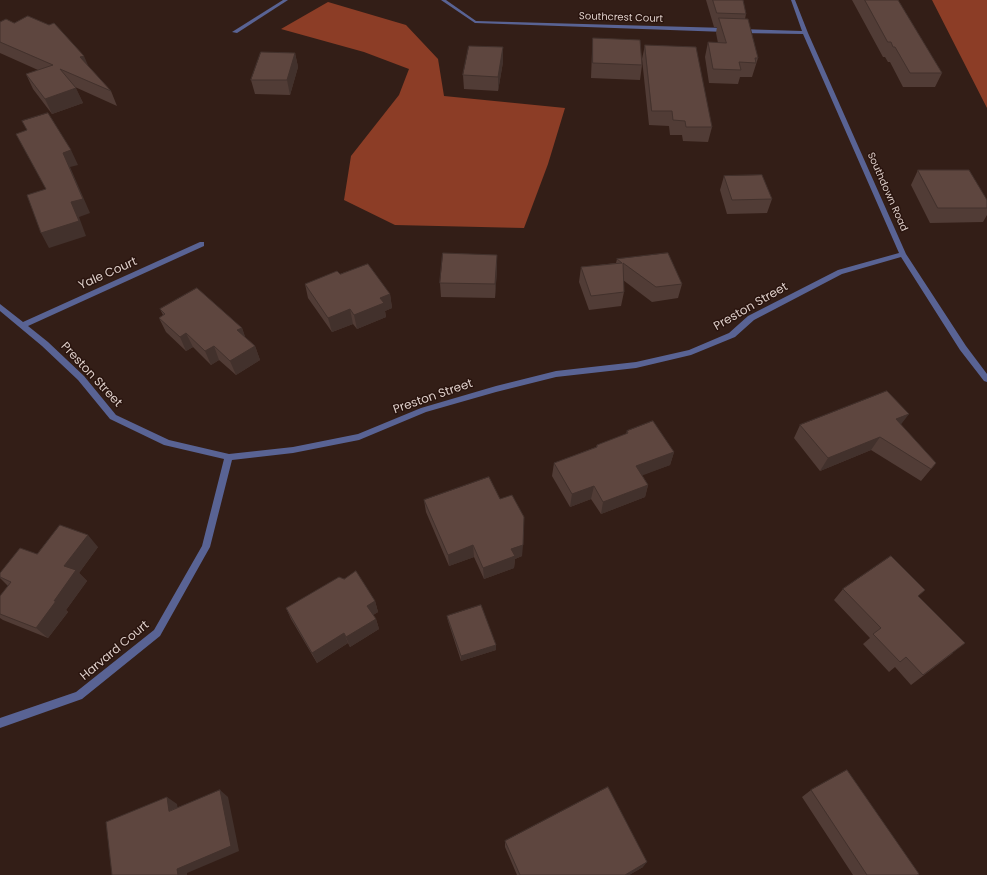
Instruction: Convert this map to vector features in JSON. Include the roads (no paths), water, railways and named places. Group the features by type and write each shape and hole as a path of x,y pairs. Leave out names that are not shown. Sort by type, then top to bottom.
{"street":[{"path":"235,32 286,0"},
{"name":"Southcrest Court","path":"443,0 475,22 729,30"},
{"name":"Southdown Road","path":"793,0 805,33 903,254 963,348 987,379"},
{"path":"737,30 805,33"},
{"name":"Yale Court","path":"24,325 202,244"},
{"name":"Preston Street","path":"0,307 24,325 81,378 113,418 167,443 230,456 293,450 360,437 424,410 496,389 556,374 636,365 691,352 732,335 751,318 840,272 903,254"},
{"name":"Harvard Court","path":"0,723 80,696 157,633 206,548 230,456"}]}
